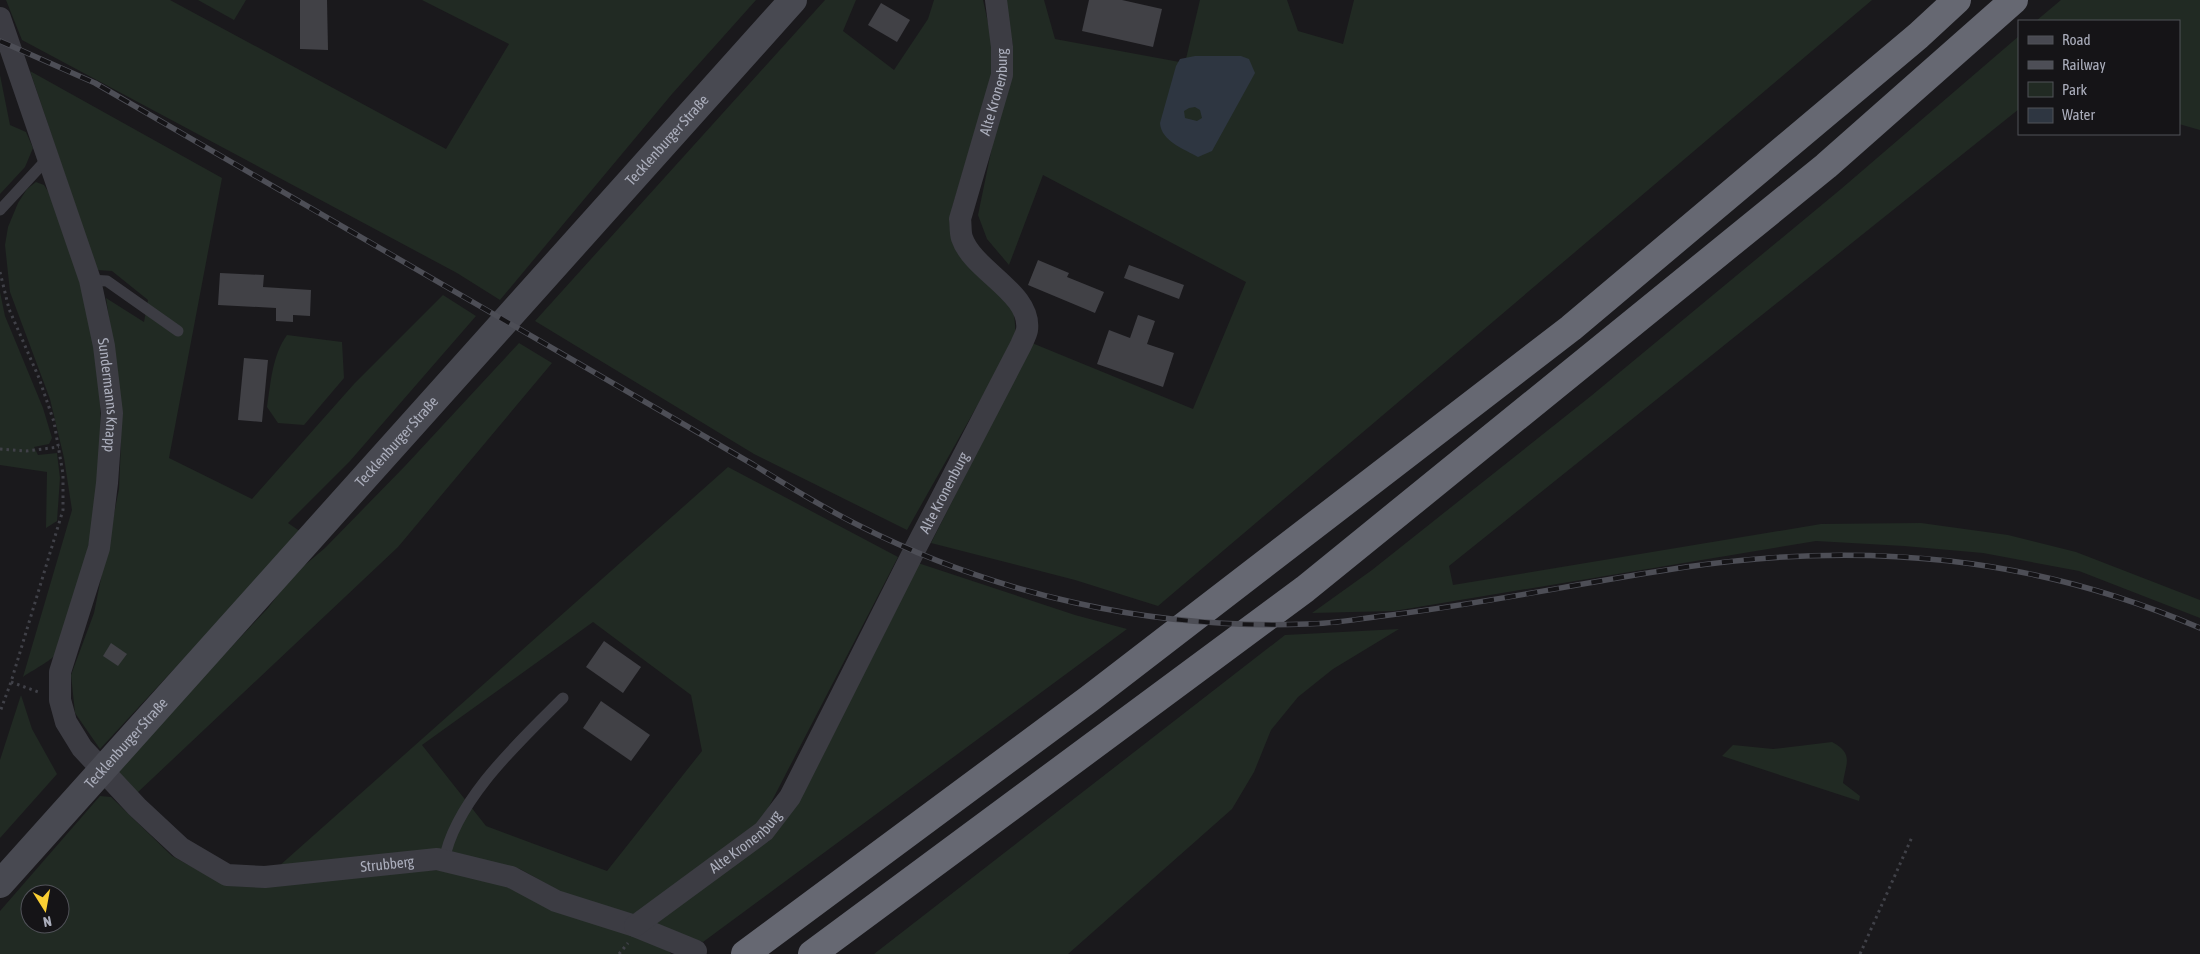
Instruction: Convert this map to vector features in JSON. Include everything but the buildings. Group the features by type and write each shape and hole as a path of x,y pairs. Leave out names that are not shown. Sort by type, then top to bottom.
{"highway":[{"path":"753,948 1179,631 1571,328 1918,36 1957,0"},
{"path":"812,954 1304,589 1826,166 2014,0"}],"main road":[{"name":"Tecklenburger Straße","path":"0,884 792,0"}],"street":[{"name":"Alte Kronenburg","path":"634,926 764,831 790,797 914,551 1022,345 1027,330 1026,317 1020,303 973,257 962,238 960,219 1002,75 1002,47 996,0"},
{"name":"Sundermanns Knapp","path":"0,18 90,280 104,346 112,414 107,483 99,548 60,672 60,700 66,722 82,748 102,770"},
{"name":"Strubberg","path":"102,770 136,807 181,848 227,875 265,877 437,859 512,877 556,901 634,926 696,951"}],"lane":[{"path":"0,210 49,157"},
{"path":"90,280 108,281 178,331"},
{"path":"444,861 446,850 459,820 490,774 563,698"}],"path":[{"path":"0,272 9,309 39,378 54,422 63,474 63,510 12,682 0,712"},
{"path":"0,449 26,450 59,447"},
{"path":"12,682 60,700"},
{"path":"1860,954 1912,836"}],"green space":[{"path":"6,0 170,0 446,149 509,44 422,0 756,0 672,94 500,300 457,273 22,40"},
{"path":"198,0 246,0 234,20"},
{"path":"825,0 856,0 843,31 894,70 928,19 934,0 983,0 993,45 991,77 952,208 1014,313 1016,337 907,530 754,454 535,321"},
{"path":"1004,0 1044,0 1055,39 1185,63 1200,0 1287,0 1298,31 1343,44 1354,0 1872,0 1158,606 1075,580 931,543 1032,343 1193,409 1246,282 1043,175 1009,265 987,239 978,215 1013,45"},
{"path":"2061,0 2200,0 2200,130 2180,124 2180,20 2037,20"},
{"path":"2018,37 2018,110 1449,566 1453,585 1821,524 1921,523 2008,535 2076,552 2200,600 2200,618 2079,571 1983,553 1816,541 1394,611 1312,613 1372,570 1591,396 1841,189"},
{"path":"30,71 222,178 169,458 252,499 354,384 443,295 476,316 350,461 288,523 301,532 100,749 75,713 71,675 94,613 119,489 121,443 120,393 106,298 144,322 148,300 112,271 97,270"},
{"path":"0,75 10,125 26,132 33,148 25,167 0,194"},
{"path":"36,182 44,185 51,196 89,316 97,367 101,433 100,466 91,531 84,564 64,635 57,653 46,663 23,677 72,510 64,458 50,399 10,292 5,245 8,227 18,203 27,189"},
{"path":"0,292 5,316 43,408 52,438 49,444 34,447 38,455 57,453 60,478 57,521 46,528 47,472 0,465"},
{"path":"287,335 342,342 344,378 304,425 278,423 267,407 275,360"},
{"path":"519,343 552,363 398,547 137,793 116,769 268,608 293,575 325,548 405,466"},
{"path":"728,467 898,557 761,822 768,842 918,563 1075,615 1127,629 703,942 561,892 520,869 434,852 278,867","holes":["593,622 691,695 702,751 607,871 486,826 422,745"]},
{"path":"1399,629 1333,669 1298,697 1271,730 1254,772 1232,809 1068,954 874,954 1285,635"},
{"path":"21,695 32,729 57,774 0,838 0,760"},
{"path":"1832,742 1839,746 1846,755 1847,764 1843,783 1860,796 1859,801 1722,756 1733,745 1773,749"},
{"path":"100,796 111,797 172,856 224,884 438,870 508,884 665,946 671,954 0,954 0,911 20,888 20,934 70,934 70,884 23,884"}],"water":[{"path":"1195,56 1241,56 1249,59 1255,73 1212,151 1198,157 1169,140 1161,129 1160,123 1176,66 1180,59","holes":["1195,107 1200,110 1202,118 1197,121 1185,118 1184,111 1189,108"]}],"railway":[{"path":"0,41 95,83 858,525 911,550 965,571 1020,589 1076,603 1133,614 1191,621 1249,624 1316,624 1420,611 1686,567 1753,559 1818,555 1883,556 1948,561 2011,570 2074,584 2137,604 2200,628"}]}
